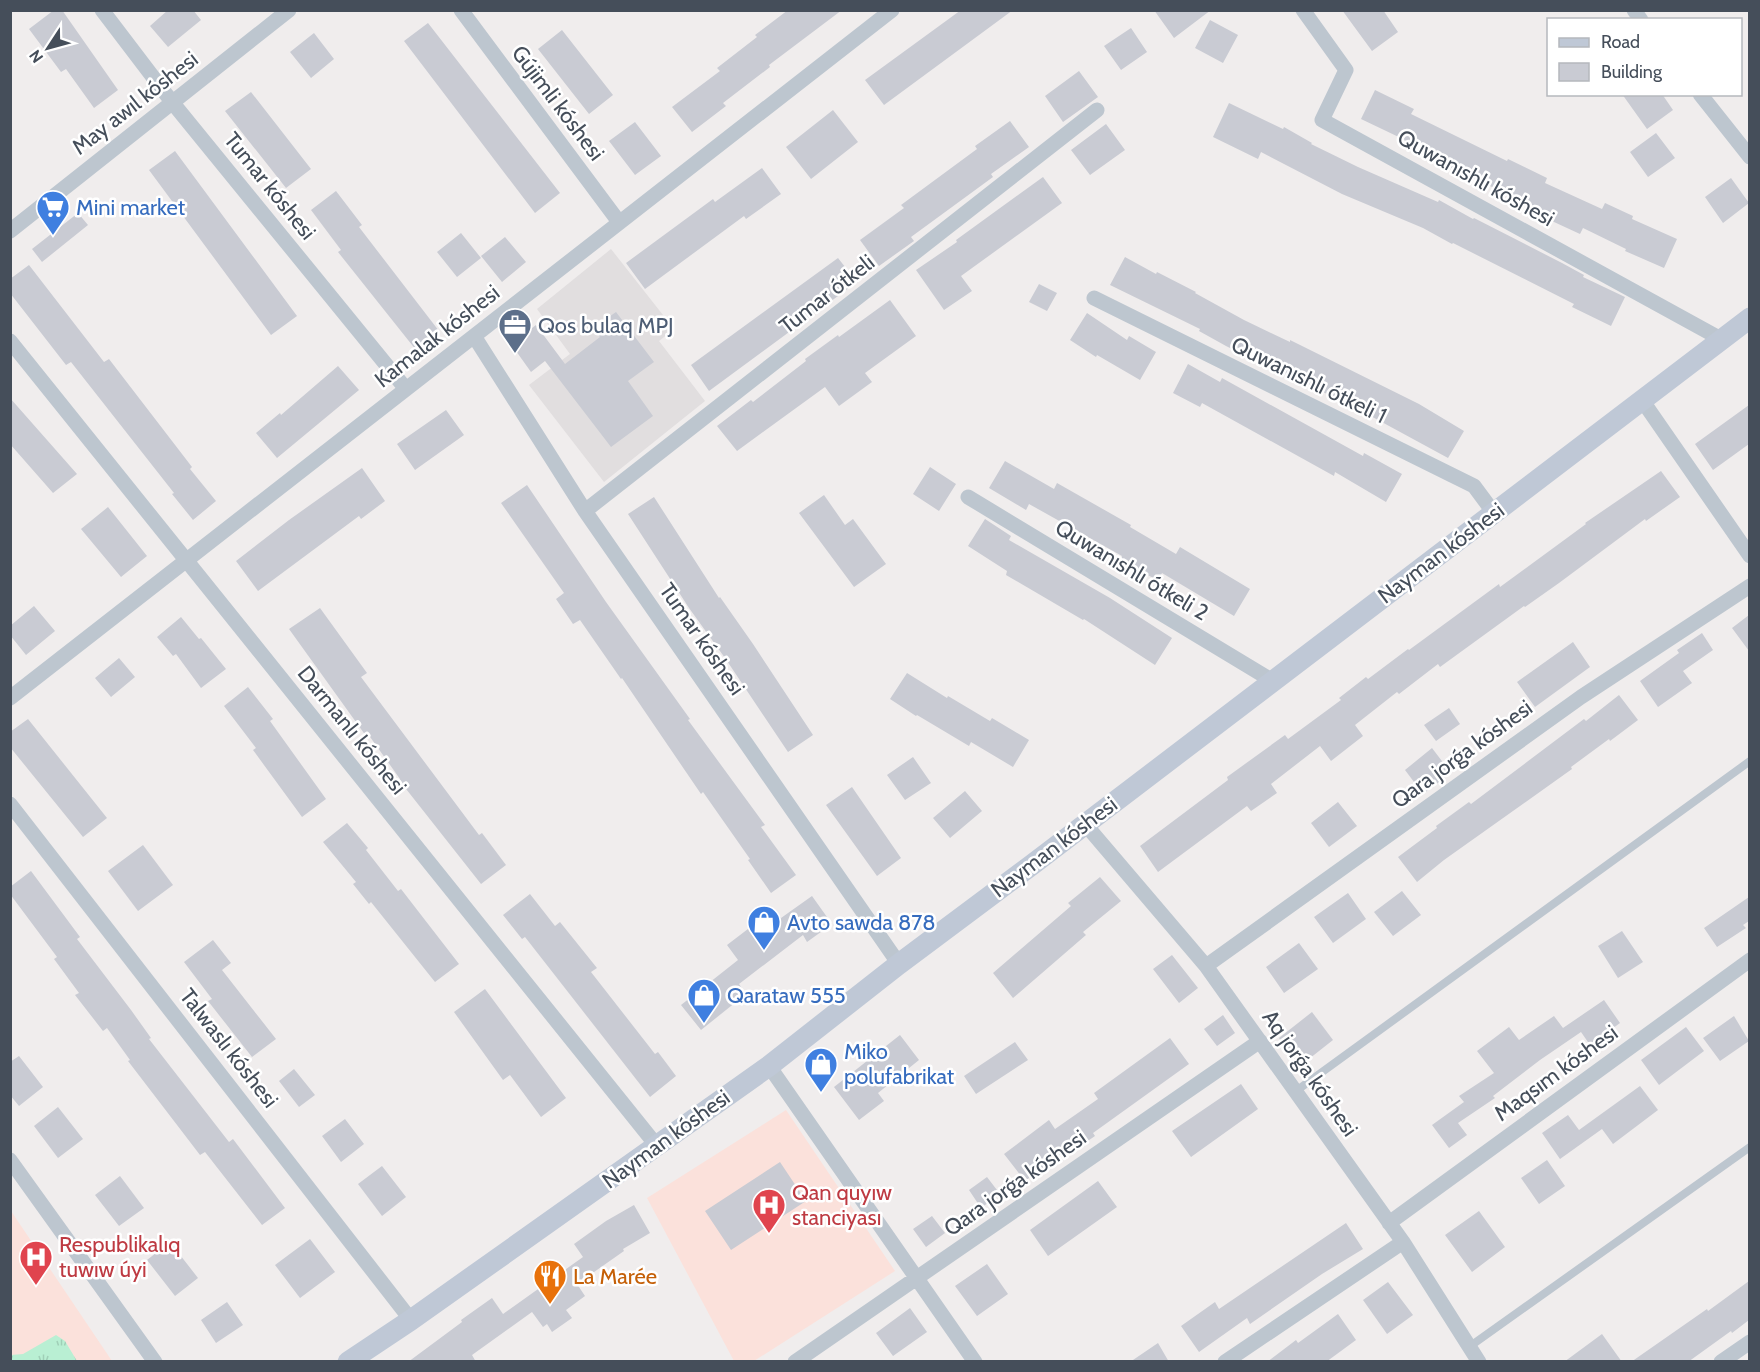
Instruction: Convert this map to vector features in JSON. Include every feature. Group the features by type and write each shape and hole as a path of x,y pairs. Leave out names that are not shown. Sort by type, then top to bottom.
{"main road":[{"name":"Nayman kóshesi","path":"348,1362 411,1320 769,1066 899,964 1749,318"}],"street":[{"name":"Tumar kóshesi","path":"102,10 172,102 406,389"},
{"name":"May awıl kóshesi","path":"10,231 289,10"},
{"name":"Gújimli kóshesi","path":"461,10 619,222"},
{"name":"Kamalak kóshesi","path":"10,698 892,10"},
{"name":"Quwanıshlı kóshesi","path":"1303,10 1346,70 1322,120 1721,339"},
{"path":"1702,96 1749,157"},
{"name":"Tumar ótkeli","path":"585,511 1096,110"},
{"name":"Quwanıshlı ótkeli 1","path":"1094,298 1474,486 1494,513"},
{"name":"Tumar kóshesi","path":"474,336 585,511 899,964"},
{"name":"Darmanlı kóshesi","path":"10,341 657,1146"},
{"path":"1642,400 1749,556"},
{"name":"Quwanıshlı ótkeli 2","path":"968,497 1273,681"},
{"name":"Qara jorǵa kóshesi","path":"1206,966 1581,697 1749,586"},
{"name":"Talwaslı kóshesi","path":"10,804 411,1320"},
{"name":"Aq jorǵa kóshesi","path":"1085,824 1206,966 1403,1242 1479,1362"},
{"name":"Maqsım kóshesi","path":"1389,1222 1749,960"},
{"name":"Qara jorǵa kóshesi","path":"795,1362 1260,1041"},
{"path":"769,1066 975,1362"},
{"path":"10,1160 155,1362"},
{"path":"1225,1362 1403,1242"},
{"path":"1721,1362 1749,1342"}],"lane":[{"path":"1296,1091 1749,761"},
{"path":"1469,1347 1749,1147"}],"shaded area":[{"path":"611,249 674,329 659,341 705,401 604,482 529,385 570,354 537,309"},
{"name":"Qan quyıw stanciyası","path":"786,1110 895,1271 754,1361 734,1361 647,1198"},
{"name":"Respublikalıq tuwıw úyi","path":"11,1211 112,1361 11,1361"}],"green space":[{"path":"56,1335 65,1341 77,1361 11,1361 11,1355 23,1354"}],"building":[{"path":"54,10 62,10 118,90 94,108 66,69 61,72 29,29"},
{"path":"168,10 193,10 201,20 168,47 150,26"},
{"path":"788,10 842,10 769,65 770,67 723,103 726,106 692,132 672,107 720,71 717,68"},
{"path":"961,10 1013,10 884,105 865,80"},
{"path":"1154,10 1211,10 1174,38"},
{"path":"1342,10 1383,10 1398,32 1372,51"},
{"path":"1210,20 1238,35 1223,63 1195,48"},
{"path":"428,23 560,193 535,213 404,41"},
{"path":"1131,28 1147,52 1121,70 1104,46"},
{"path":"562,30 613,95 589,114 538,49"},
{"path":"314,33 334,59 311,78 290,52"},
{"path":"1079,71 1098,97 1063,122 1045,96"},
{"path":"1375,90 1414,109 1411,114 1547,178 1545,183 1602,209 1605,203 1633,216 1632,219 1677,239 1664,268 1625,251 1626,249 1583,228 1580,234 1541,216 1543,211 1403,145 1405,140 1361,119"},
{"path":"251,92 311,169 286,188 225,111"},
{"path":"1623,96 1663,96 1673,110 1647,129"},
{"path":"1229,103 1283,129 1284,127 1311,144 1358,167 1438,202 1439,200 1625,297 1611,326 1572,307 1574,304 1423,228 1342,194 1261,152 1258,159 1213,137"},
{"path":"833,110 858,142 811,179 786,147"},
{"path":"1010,121 1029,147 991,174 993,177 911,237 914,241 879,266 860,240 904,208 901,205 977,149 975,146"},
{"path":"635,122 661,156 635,175 609,141"},
{"path":"1106,124 1125,150 1090,175 1071,150"},
{"path":"1656,133 1675,158 1648,177 1630,152"},
{"path":"175,151 297,316 271,335 149,170"},
{"path":"762,168 781,194 746,219 744,216 645,289 626,263 713,199 715,202"},
{"path":"1043,177 1062,203 961,276 972,291 944,310 916,270"},
{"path":"1731,178 1749,203 1723,223 1705,197"},
{"path":"336,191 362,225 359,227 439,331 416,350 338,252 341,250 311,210"},
{"path":"78,213 88,225 42,262 32,249"},
{"path":"461,233 481,258 457,277 437,252"},
{"path":"505,237 526,262 502,282 481,256"},
{"path":"1125,257 1196,292 1244,320 1290,342 1290,340 1419,404 1464,431 1448,458 1367,414 1226,346 1199,331 1200,329 1110,285"},
{"path":"838,258 857,282 709,391 691,365"},
{"path":"29,265 104,362 109,359 216,501 193,520 71,362 66,365 10,293 10,279"},
{"path":"1039,284 1057,293 1047,311 1029,302"},
{"path":"890,300 916,336 865,373 872,382 839,406 825,387 737,451 717,426 751,400 753,402 806,361 805,359"},
{"path":"616,312 654,362 628,381 653,416 611,447 545,361 531,372 511,344 536,325 565,364 600,337 593,328"},
{"path":"1087,313 1127,340 1129,336 1156,352 1140,380 1097,355 1096,357 1070,340"},
{"path":"1188,364 1220,382 1222,378 1363,456 1364,453 1402,474 1386,502 1335,472 1334,476 1202,403 1200,407 1173,393"},
{"path":"338,366 359,390 277,458 256,433 280,413 281,415"},
{"path":"10,398 77,474 53,493 10,444"},
{"path":"1749,405 1749,444 1713,470 1695,444"},
{"path":"446,410 464,435 415,470 397,444"},
{"path":"1005,461 1054,489 1057,483 1131,525 1130,527 1176,554 1180,547 1250,589 1234,616 1162,573 1158,581 1121,559 1122,556 1029,504 1026,510 989,488"},
{"path":"930,467 956,484 939,511 913,494"},
{"path":"362,468 385,501 361,519 359,516 258,591 236,561"},
{"path":"1661,471 1680,497 1646,521 1645,519 1440,667 1438,664 1399,694 1397,692 1355,725 1363,736 1331,761 1320,746 1271,784 1277,793 1251,811 1247,806 1158,872 1140,846 1228,780 1227,777 1285,735 1288,739 1341,700 1339,698 1366,677 1368,679 1499,584 1500,587 1585,523"},
{"path":"527,485 606,602 690,719 688,720 765,825 761,827 796,875 771,893 748,860 750,859 703,792 701,794 580,620 573,624 556,599 564,593 501,503"},
{"path":"824,495 845,525 853,519 886,564 854,587 799,513"},
{"path":"654,497 719,598 753,644 813,735 788,752 689,608 628,514"},
{"path":"108,507 147,556 121,577 81,529"},
{"path":"985,519 1011,536 1009,540 1110,598 1172,638 1155,665 1084,619 1006,575 1007,571 968,546"},
{"path":"34,606 55,631 26,655 10,635 10,626"},
{"path":"320,608 367,673 361,677 479,835 482,833 506,865 481,884 399,780 368,734 366,736 289,629"},
{"path":"1749,615 1749,651 1732,628"},
{"path":"181,617 226,669 201,688 176,654 173,656 157,637"},
{"path":"1702,633 1713,650 1683,671 1692,683 1658,707 1640,681 1679,653 1677,650"},
{"path":"1573,642 1590,667 1535,707 1517,682"},
{"path":"119,658 135,677 111,697 95,678"},
{"path":"907,673 947,698 948,696 990,721 992,718 1029,740 1013,767 971,742 969,746 890,699"},
{"path":"248,687 273,719 270,721 326,799 302,817 253,750 256,748 224,706"},
{"path":"1619,695 1638,720 1610,741 1609,739 1571,767 1572,769 1444,860 1417,882 1398,857 1437,828 1436,826 1469,802 1471,804"},
{"path":"1449,708 1460,724 1436,741 1424,725"},
{"path":"28,719 107,818 83,837 10,747 10,732"},
{"path":"1432,748 1451,773 1423,794 1405,770"},
{"path":"913,757 931,783 905,800 887,775"},
{"path":"852,787 901,858 877,876 826,805"},
{"path":"965,791 982,811 950,838 933,818"},
{"path":"1338,802 1357,826 1329,847 1311,823"},
{"path":"347,823 398,891 401,889 459,964 435,982 371,902 369,904 353,884 356,882 323,842"},
{"path":"143,845 173,885 138,911 108,871"},
{"path":"31,871 80,937 77,939 151,1038 149,1039 229,1142 233,1139 285,1208 262,1225 205,1152 200,1155 128,1061 130,1060 107,1028 103,1031 75,995 79,993 54,959 57,957 10,894 10,887"},
{"path":"1100,877 1121,901 1083,932 1086,935 1013,998 993,973 1071,906 1068,903"},
{"path":"1402,891 1421,915 1393,936 1374,912"},
{"path":"1348,893 1366,919 1333,943 1314,917"},
{"path":"530,894 555,926 560,922 597,968 591,972 655,1054 658,1052 676,1076 650,1097 525,937 522,939 503,915"},
{"path":"812,896 832,924 807,942 803,935 739,984 746,994 701,1030 681,1005 738,960 727,945 774,909 781,918"},
{"path":"1749,897 1749,921 1743,925 1746,928 1717,947 1704,928"},
{"path":"1622,931 1643,962 1618,978 1598,946"},
{"path":"213,940 231,963 222,970 276,1039 252,1057 208,1001 212,999 184,962"},
{"path":"1299,943 1318,969 1284,993 1266,967"},
{"path":"1172,955 1198,988 1179,1003 1153,969"},
{"path":"485,989 566,1098 541,1117 510,1075 503,1080 454,1012"},
{"path":"1604,1000 1620,1023 1590,1045 1581,1032 1540,1060 1493,1096 1495,1098 1458,1123 1467,1135 1449,1148 1432,1125 1464,1102 1459,1096 1494,1073 1477,1051 1509,1027 1519,1040 1554,1016 1563,1028"},
{"path":"1312,1012 1333,1040 1300,1066 1279,1038"},
{"path":"1223,1015 1235,1033 1217,1046 1204,1029"},
{"path":"1734,1016 1749,1041 1720,1061 1703,1038"},
{"path":"1686,1027 1704,1051 1659,1085 1641,1060"},
{"path":"900,1035 919,1060 878,1093 884,1101 859,1120 834,1087"},
{"path":"1170,1038 1189,1064 1093,1133 1095,1136 1076,1149 1073,1145 1025,1181 1004,1154 1049,1120 1055,1129 1098,1099 1094,1093"},
{"path":"1015,1042 1028,1060 976,1094 964,1076"},
{"path":"19,1056 43,1087 19,1106 10,1095 10,1062"},
{"path":"294,1069 315,1095 299,1107 279,1081"},
{"path":"1241,1084 1258,1109 1191,1157 1172,1131"},
{"path":"1640,1086 1658,1110 1613,1144 1602,1129 1560,1159 1542,1133 1568,1115 1579,1130"},
{"path":"58,1107 83,1139 58,1158 34,1126"},
{"path":"345,1119 364,1144 341,1162 322,1136"},
{"path":"1547,1160 1565,1186 1539,1204 1521,1178"},
{"path":"780,1162 806,1201 731,1250 705,1211"},
{"path":"382,1166 406,1197 382,1216 358,1184"},
{"path":"120,1176 144,1208 119,1226 95,1195"},
{"path":"987,1177 1000,1194 981,1208 969,1190"},
{"path":"1098,1181 1117,1207 1048,1256 1030,1230"},
{"path":"634,1205 650,1233 623,1249 624,1251 577,1284 585,1296 566,1310 572,1318 552,1332 547,1324 543,1327 532,1312 472,1355 476,1362 408,1362 492,1298 503,1314 583,1257 574,1244 606,1221"},
{"path":"1479,1211 1505,1247 1472,1272 1445,1235"},
{"path":"932,1216 945,1233 926,1247 913,1229"},
{"path":"1346,1223 1363,1249 1322,1274 1250,1324 1247,1318 1199,1352 1181,1326 1215,1302 1219,1309"},
{"path":"310,1239 335,1272 300,1298 275,1265"},
{"path":"170,1242 198,1278 175,1296 147,1260"},
{"path":"987,1264 1008,1294 977,1316 955,1286"},
{"path":"1749,1281 1749,1320 1732,1333 1731,1331 1688,1362 1631,1362 1707,1309 1708,1311"},
{"path":"1388,1282 1413,1315 1387,1334 1363,1300"},
{"path":"227,1302 243,1325 216,1343 201,1320"},
{"path":"910,1308 927,1332 893,1356 876,1333"},
{"path":"1338,1314 1356,1340 1326,1362 1267,1362 1296,1340 1298,1343"},
{"path":"1602,1334 1622,1362 1564,1362"},
{"path":"1158,1343 1169,1362 1130,1362"}],"place":[{"name":"Mini market","path":"53,236"},
{"name":"Qos bulaq MPJ","path":"515,354"},
{"name":"Avto sawda 878","path":"764,951"},
{"name":"Qarataw 555","path":"704,1024"},
{"name":"Miko polufabrikat","path":"821,1093"},
{"name":"Qan quyıw stanciyası","path":"769,1234"},
{"name":"Respublikalıq tuwıw úyi","path":"36,1286"},
{"name":"La Marée","path":"550,1305"}]}
